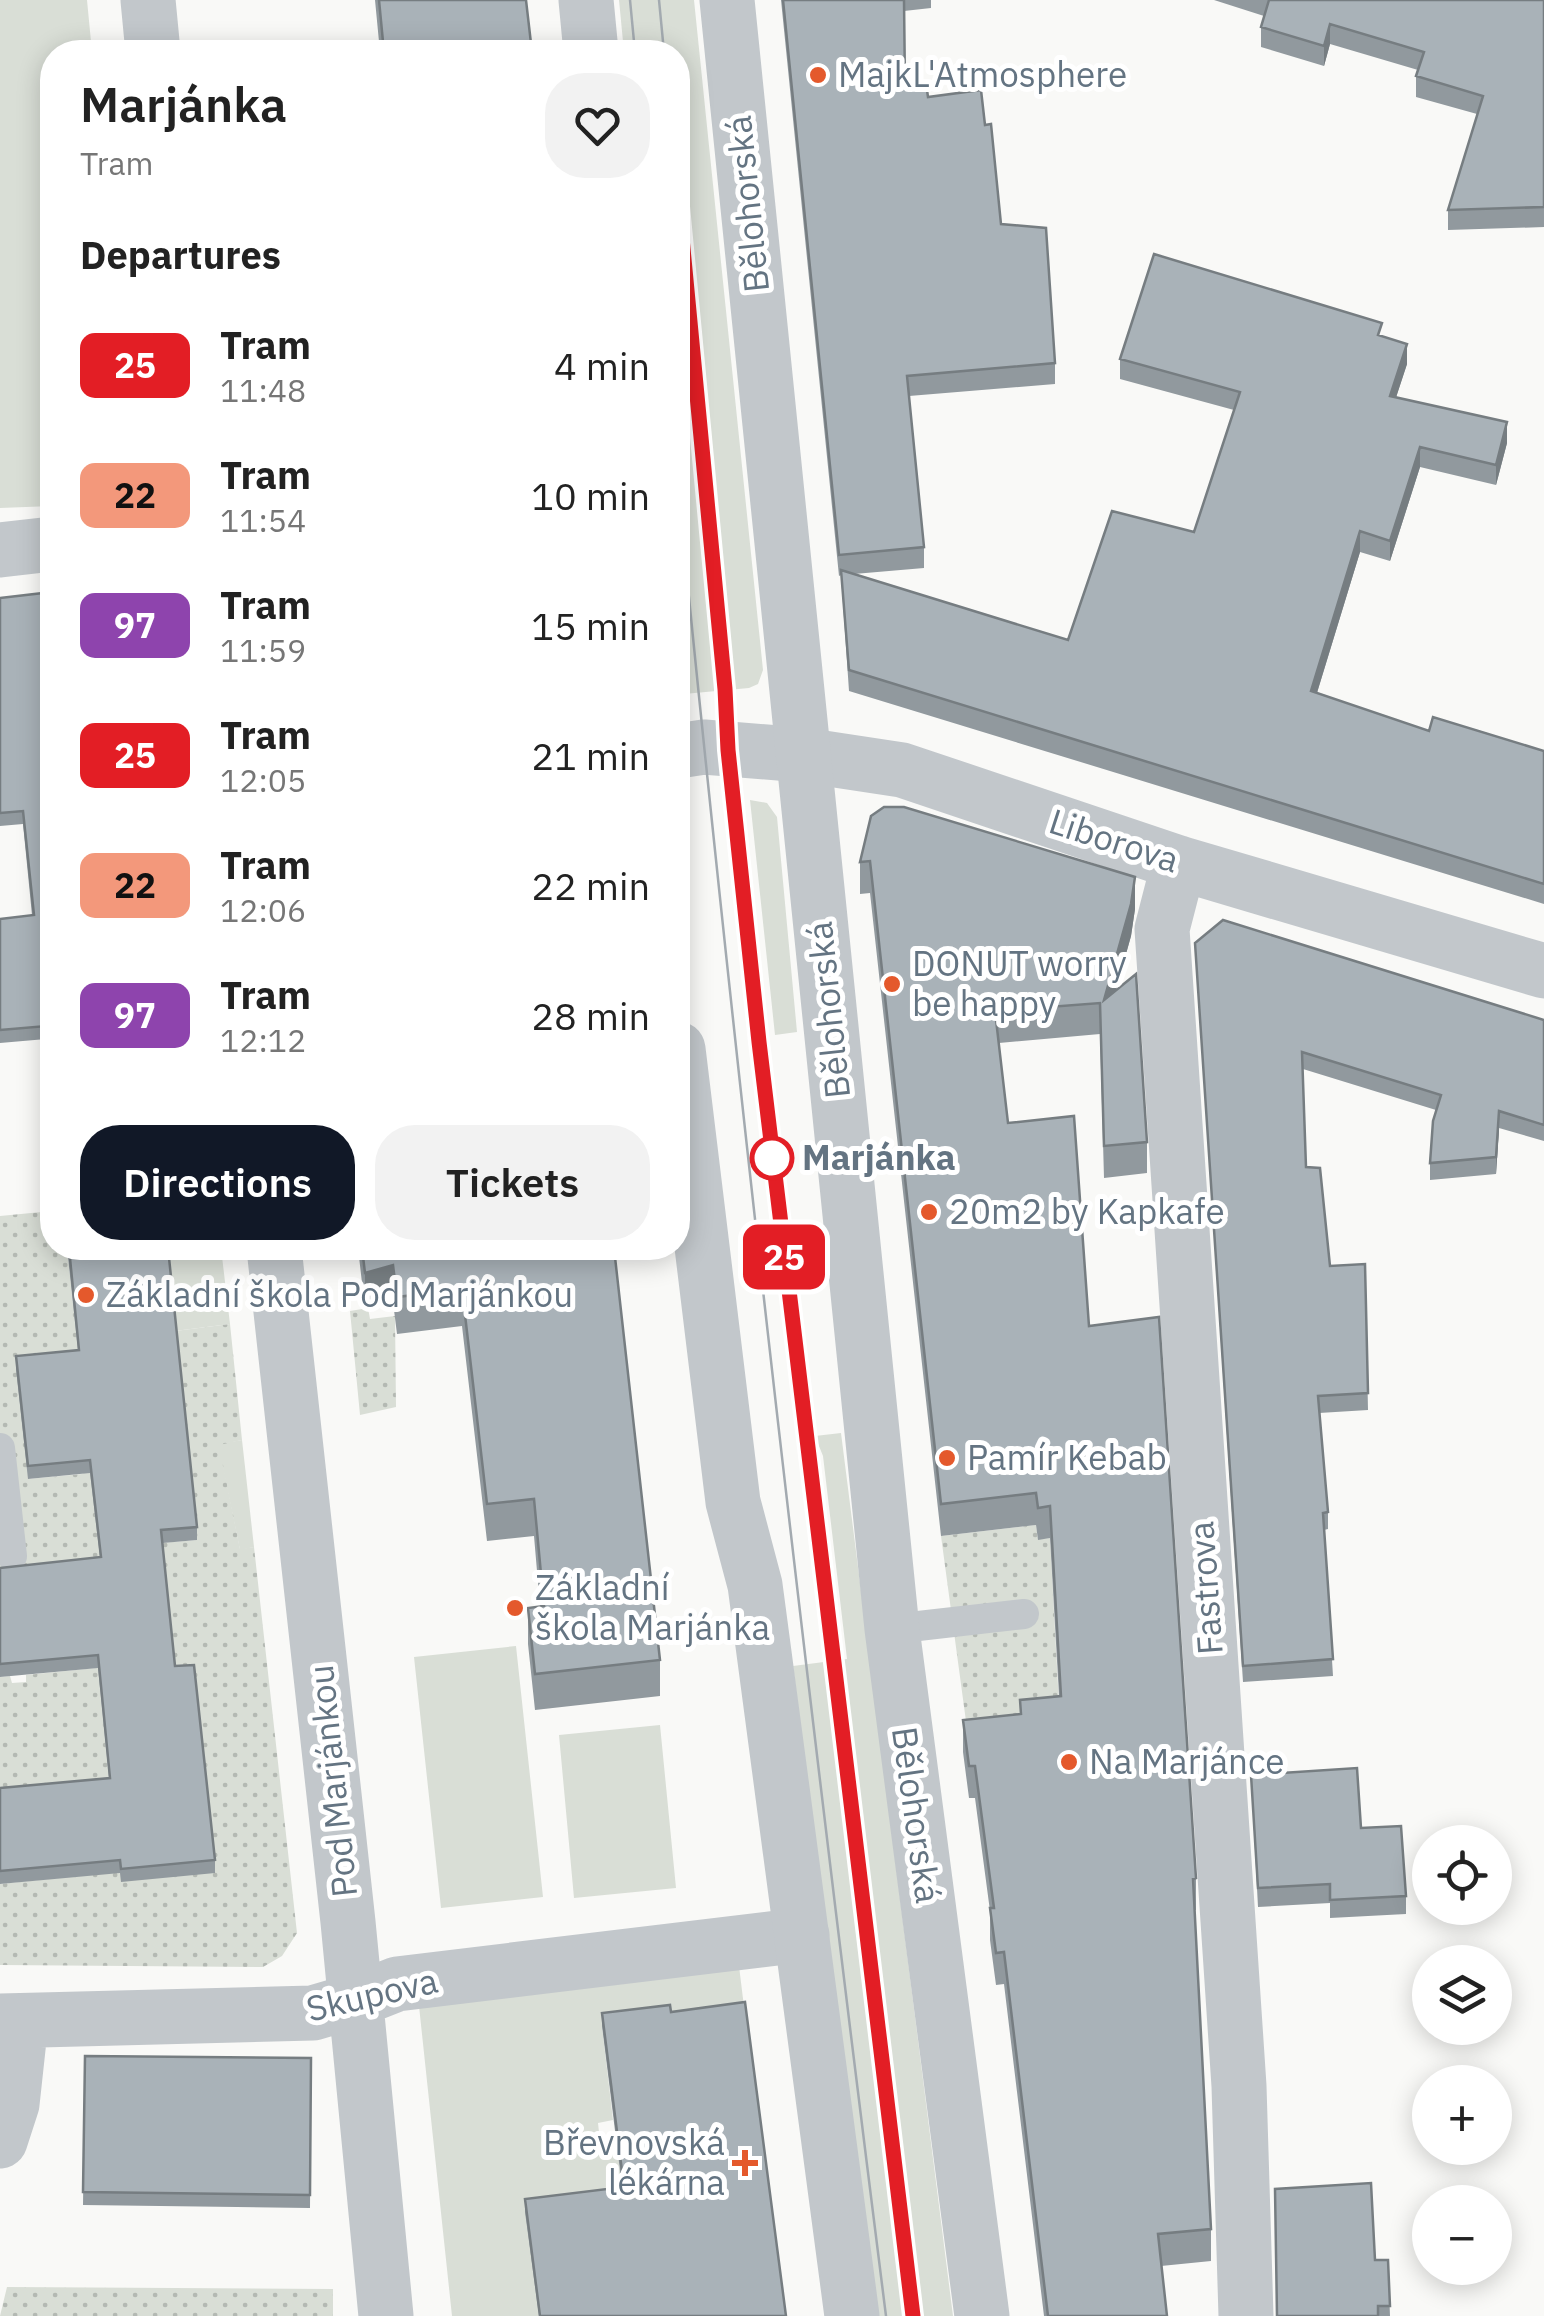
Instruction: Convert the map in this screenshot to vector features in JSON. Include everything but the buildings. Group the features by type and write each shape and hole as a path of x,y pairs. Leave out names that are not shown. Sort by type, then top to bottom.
{"street":[{"path":"148,0 153,40"},
{"path":"586,0 590,40"},
{"name":"Bělohorská","path":"727,0 892,1628 982,2316"},
{"path":"0,550 40,545"},
{"name":"Liborova","path":"690,750 803,754 902,770 1179,863 1544,971"},
{"name":"Fastrova","path":"1179,863 1162,929 1239,2086 1246,2316"},
{"path":"690,1148 733,1502 755,1585 852,2316"},
{"name":"Pod Marjánkou","path":"275,1260 386,2316"},
{"name":"Skupova","path":"11,2021 314,2013 397,1984 802,1935"},
{"path":"0,2141 12,2104 11,2021"}],"lane":[{"path":"0,1448 12,1556"},
{"path":"892,1628 1024,1614"}],"shaded area":[{"path":"0,0 87,0 91,40 40,40 40,506 0,508"},
{"path":"619,0 694,0 763,670 758,684 749,688 690,693 690,40 623,40"},
{"path":"750,800 767,803 777,817 797,1032 775,1035"},
{"path":"40,1212 40,1260 68,1260 80,1367 28,1479 90,1470 105,1569 0,1574 0,1216"},
{"path":"168,1260 222,1260 230,1324 175,1331"},
{"path":"368,1308 370,1319 395,1316 396,1407 360,1415 350,1311"},
{"path":"230,1324 242,1440 219,1445 240,1549 254,1547 297,1933 282,1956 263,1967 0,1965 0,1884 68,1877 0,1801 0,1677 10,1676 12,1683 26,1682 26,1675 115,1666 100,1688 116,1849 175,1679 161,1543 197,1540 175,1331"},
{"path":"841,1433 953,2316 876,2316 793,1666 847,1659 823,1456 815,1436"},
{"path":"242,1440 254,1547 240,1550 218,1444"},
{"path":"1036,1525 1038,1539 1050,1538 1061,1741 970,1751 941,1536"},
{"path":"516,1646 543,1897 441,1908 414,1657"},
{"path":"660,1725 676,1888 574,1898 559,1735"},
{"path":"739,1966 745,2015 602,2026 613,2120 598,2123 600,2141 616,2140 624,2200 526,2213 539,2316 452,2316 419,2006"},
{"path":"7,2287 333,2289 333,2316 0,2316"}],"tram line":[{"path":"630,0 634,40"},
{"path":"659,0 663,40"},
{"name":"25","path":"690,322 728,750 759,1042 913,2316"},
{"path":"690,329 759,1043 913,2316"},
{"path":"690,604 776,1402 886,2316"}],"place":[{"name":"MajkL'Atmosphere","path":"818,75"},
{"name":"DONUT worry be happy","path":"892,984"},
{"name":"Marjánka","path":"772,1158"},
{"name":"20m2 by Kapkafe","path":"929,1212"},
{"name":"Základní škola Pod Marjánkou","path":"86,1295"},
{"name":"Pamír Kebab","path":"947,1458"},
{"name":"Základní škola Marjánka","path":"515,1608"},
{"name":"Na Marjánce","path":"1069,1762"},
{"name":"Břevnovská lékárna","path":"745,2163"}]}
